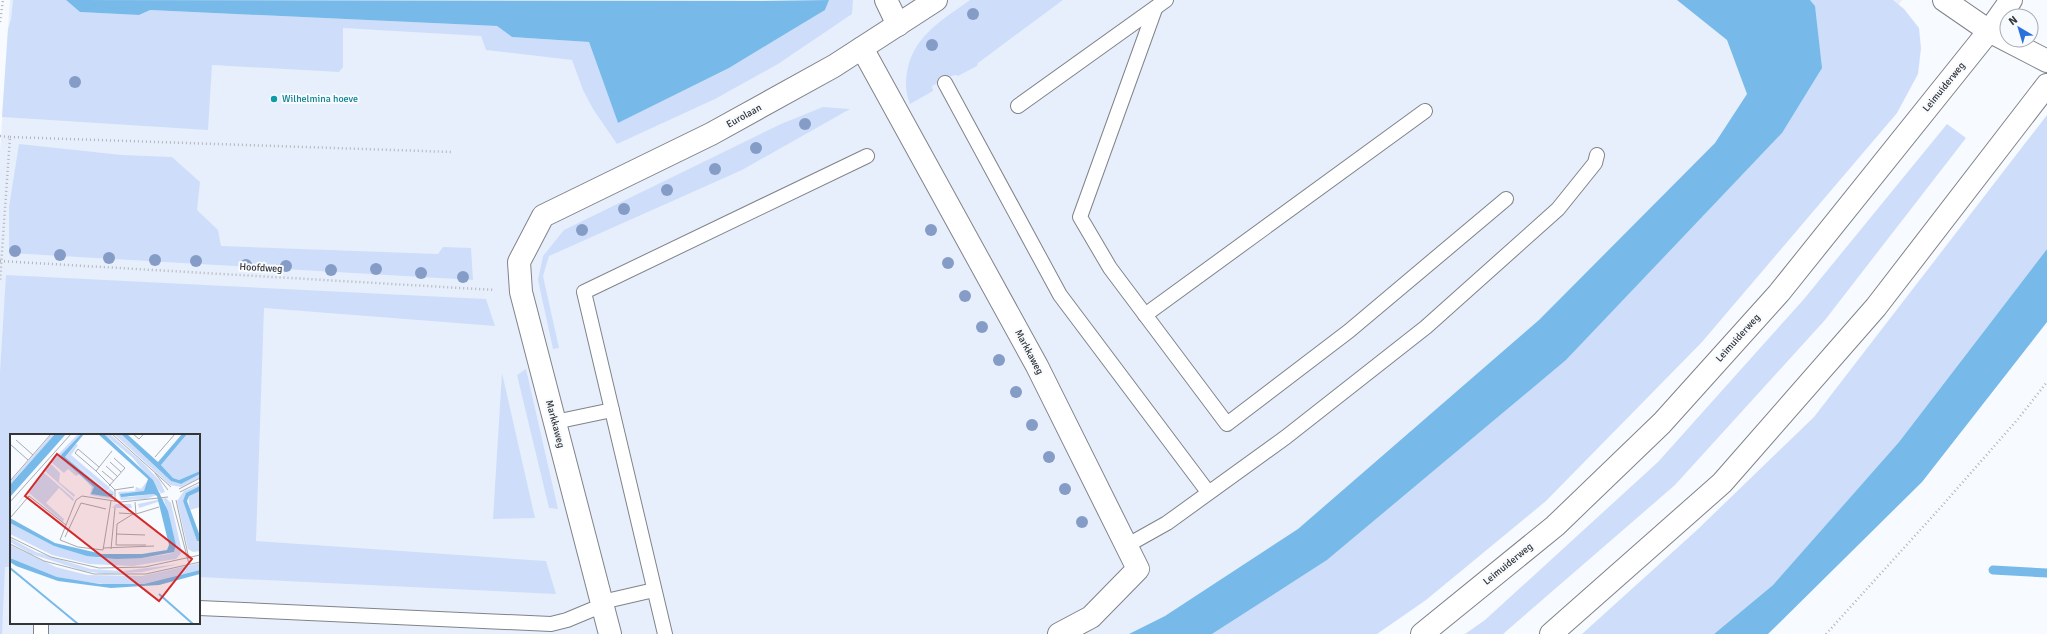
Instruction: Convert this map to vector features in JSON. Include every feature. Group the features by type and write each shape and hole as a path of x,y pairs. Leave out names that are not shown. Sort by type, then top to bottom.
{"main road":[{"path":"886,0 898,25"},
{"name":"Eurolaan","path":"543,216 711,134 834,66 936,0"},
{"path":"1944,0 1989,31 2047,62"},
{"name":"Leimuiderweg","path":"1422,634 1554,526 1662,423 1779,293 1989,31 2007,6"},
{"path":"2039,44 2047,53"},
{"name":"Markkaweg","path":"862,48 1037,366 1138,569 1092,617 1059,634"},
{"path":"1551,634 1722,483 1876,307 2047,85"},
{"name":"Markkaweg","path":"543,216 519,262 521,292 610,634"}],"lane":[{"path":"1018,106 1160,4"},
{"path":"1160,4 1080,217 1110,268 1227,424 1348,331 1506,199"},
{"path":"945,83 1060,295 1208,492"},
{"path":"1145,315 1425,111"},
{"path":"1126,546 1167,523 1292,432 1426,327 1558,209 1595,163 1597,154"},
{"path":"665,634 584,292 867,156"},
{"path":"555,422 612,410"},
{"path":"200,608 551,624 567,620 602,603 654,590"}],"path":[{"path":"0,22 3,0"},
{"path":"0,136 452,152"},
{"path":"0,281 10,137"},
{"name":"Hoofdweg","path":"1,261 521,292"},
{"path":"1826,634 2018,419 2047,382"}],"shaded area":[{"path":"10,0 1902,0 1777,174 1266,634 0,634 0,152"},
{"path":"13,0 66,0 80,12 139,15 149,10 497,26 512,37 589,42 618,123 729,68 825,10 829,0 853,0 852,14 778,64 715,99 617,144 593,109 583,90 572,60 486,50 481,36 343,28 343,67 339,72 212,65 208,130 2,117 8,29 11,19"},
{"path":"970,0 1063,0 978,63 977,66 958,76 956,75 944,79 932,86 933,91 910,104 906,90 906,76 912,55 917,45 932,28"},
{"path":"1810,0 1893,0 1904,9 1919,28 1921,48 1918,74 1897,113 1702,342 1546,501 1426,600 1377,634 1212,634 1327,560 1566,360 1782,133 1815,6"},
{"path":"823,107 850,109 742,170 549,256 543,276 559,348 553,349 538,280 543,256 564,230 781,124"},
{"path":"2047,115 2047,249 1899,442 1773,585 1714,634 1582,634 1697,530 1814,417"},
{"path":"1947,124 1966,138 1825,320 1675,485 1503,634 1465,634 1485,620 1658,462 1804,299"},
{"path":"19,144 122,155 172,157 200,182 197,210 218,230 221,246 438,254 443,247 471,248 473,280 9,253 9,207"},
{"path":"6,275 486,299 495,326 264,308 256,541 546,561 556,594 200,577 200,434 10,434 10,567 5,567 2,634 0,634 0,372"},
{"path":"526,369 558,509 549,508 517,375"},
{"path":"502,373 535,518 493,519"}],"water":[{"path":"66,0 829,0 825,10 729,68 618,123 589,42 512,37 497,26 150,10 139,15 80,12"},
{"path":"1677,0 1810,0 1815,6 1822,68 1782,133 1566,360 1327,560 1212,634 1129,634 1165,616 1298,529 1539,320 1715,143 1747,94 1727,40"},
{"path":"2047,249 2047,322 1922,482 1768,634 1714,634 1773,585 1899,442"}],"waterway":[{"path":"1993,570 2047,573"}],"place":[{"name":"Wilhelmina hoeve","path":"274,99"}]}
